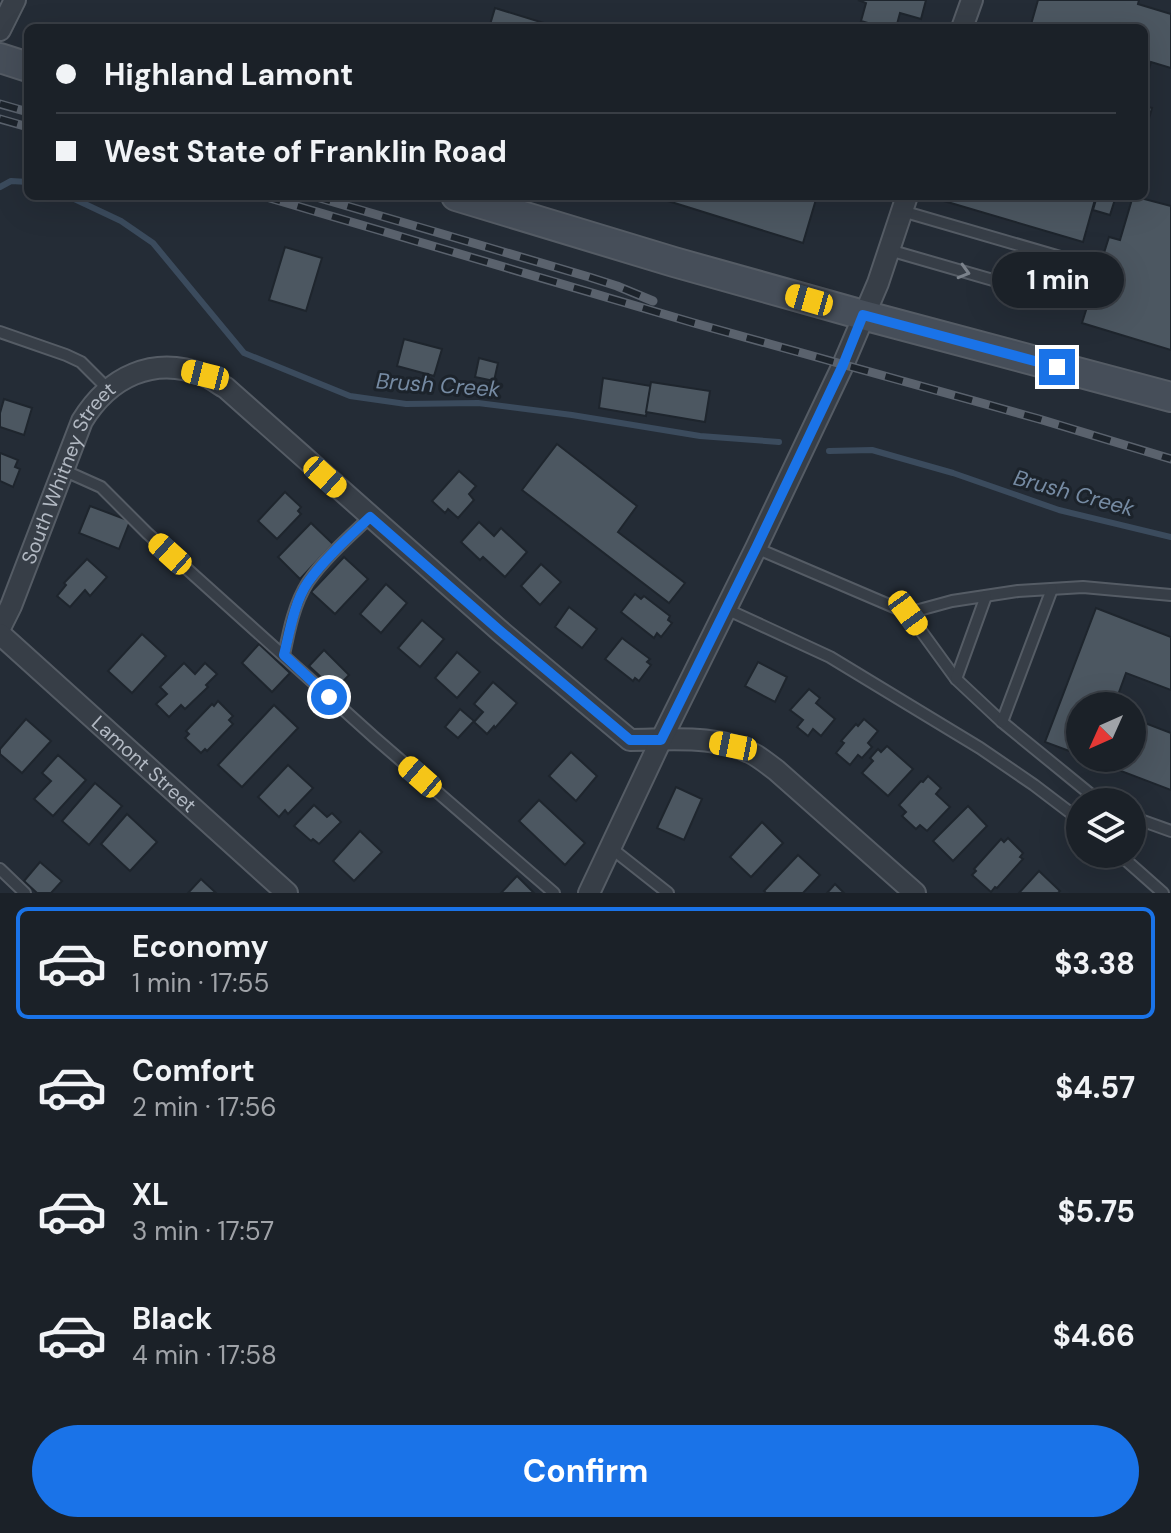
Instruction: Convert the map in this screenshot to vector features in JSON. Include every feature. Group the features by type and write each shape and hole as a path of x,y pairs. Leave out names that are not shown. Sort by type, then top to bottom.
{"main road":[{"path":"0,58 24,66"},
{"path":"469,200 674,262 1171,397"}],"street":[{"path":"0,30 15,0"},
{"path":"963,24 972,0"},
{"path":"589,893 843,365 878,283 904,204"},
{"name":"South Whitney Street","path":"0,631 82,421 107,388 133,373 177,369 205,375 226,388 370,517"},
{"path":"370,517 630,740 686,738 733,746 754,754 915,893"},
{"name":"Lamont Street","path":"0,631 287,893"}],"lane":[{"path":"889,250 1062,300 1074,261 904,204"},
{"path":"0,332 81,362 107,388"},
{"path":"63,470 101,487 147,533 375,738 554,893"},
{"path":"284,655 293,614 307,583 370,517"},
{"path":"756,548 908,613 956,679 1002,722 1083,788"},
{"path":"908,613 952,601 1052,589 1083,587 1171,595"},
{"path":"1002,722 1052,589"},
{"path":"956,679 986,596"},
{"path":"726,609 830,657 980,748 1066,809"},
{"path":"1146,822 1171,831"},
{"path":"611,848 668,893"},
{"path":"1135,868 1163,893"},
{"path":"0,869 25,893"}],"building":[{"path":"858,0 926,0 921,19 900,13 897,24 861,21 866,3"},
{"path":"1038,0 1139,0 1138,4 1171,14 1171,68 1151,62 1148,73 1148,24 1031,24"},
{"path":"495,8 547,24 490,24"},
{"path":"665,200 816,200 803,243"},
{"path":"944,200 1095,200 1083,242"},
{"path":"1096,200 1115,200 1110,215 1093,210"},
{"path":"1132,200 1148,200 1171,206 1171,350 1082,323 1109,237 1120,240"},
{"path":"285,247 322,258 306,311 269,300"},
{"path":"404,339 442,349 434,376 397,366"},
{"path":"479,358 498,363 494,381 475,377"},
{"path":"603,378 651,386 646,416 599,408"},
{"path":"651,382 710,391 705,422 646,412"},
{"path":"4,399 32,408 24,435 0,427"},
{"path":"557,444 637,506 618,532 685,583 669,603 522,490"},
{"path":"0,453 18,460 15,467 20,469 13,487 0,481"},
{"path":"459,471 476,486 469,494 474,500 458,518 448,509 445,513 432,501"},
{"path":"285,492 301,507 298,511 301,514 277,539 258,521"},
{"path":"90,506 130,521 119,549 79,533"},
{"path":"479,522 494,536 501,528 527,552 505,577 461,542"},
{"path":"311,523 333,544 300,579 278,557"},
{"path":"344,557 368,579 335,614 311,592"},
{"path":"87,559 107,577 90,596 85,590 70,607 57,596 66,585 64,583"},
{"path":"541,564 561,582 540,605 521,586"},
{"path":"386,584 407,603 381,633 360,614"},
{"path":"635,594 641,599 644,596 670,616 668,620 672,623 661,637 657,633 654,638 621,612"},
{"path":"569,607 597,629 582,648 555,627"},
{"path":"1096,608 1171,637 1171,690 1126,673 1119,692 1066,692 1066,750 1045,742"},
{"path":"422,620 444,639 420,667 398,648"},
{"path":"142,634 166,656 132,693 108,671"},
{"path":"622,638 650,659 647,662 651,665 639,681 635,678 633,681 605,659"},
{"path":"259,644 290,673 272,692 242,663"},
{"path":"324,650 349,675 335,690 309,666"},
{"path":"457,652 480,672 457,698 435,678"},
{"path":"758,662 787,677 775,702 745,686"},
{"path":"184,663 195,674 205,663 217,674 185,709 181,705 169,717 156,704 167,694 160,687"},
{"path":"493,682 517,703 487,734 474,722 483,712 474,704"},
{"path":"809,689 820,698 816,703 835,719 821,736 813,729 808,736 797,727 803,720 790,710"},
{"path":"218,701 233,716 229,720 233,724 207,751 205,749 201,753 185,738 189,734 186,731"},
{"path":"274,705 298,728 242,787 218,765"},
{"path":"460,709 474,721 458,738 445,727"},
{"path":"26,719 51,741 22,773 0,754 0,749"},
{"path":"864,719 878,731 868,743 872,747 862,758 858,755 850,765 836,753 844,743 841,741"},
{"path":"1146,723 1171,733 1171,790 1124,772 1146,772"},
{"path":"887,746 913,769 888,796 862,773 873,761 870,758 878,749 881,752"},
{"path":"571,752 597,776 576,801 549,776"},
{"path":"58,755 86,780 53,816 34,799 51,781 42,773"},
{"path":"288,765 313,788 288,814 285,810 279,817 258,797"},
{"path":"928,776 941,788 936,794 950,807 927,831 920,825 916,829 902,816 906,812 899,805"},
{"path":"95,783 122,806 89,845 62,821"},
{"path":"676,787 702,799 684,840 657,828"},
{"path":"539,800 585,843 565,865 519,821"},
{"path":"314,805 327,817 332,813 341,822 319,844 294,826"},
{"path":"968,806 987,826 953,861 933,841"},
{"path":"127,814 157,842 130,871 101,844"},
{"path":"762,822 783,843 751,877 730,857"},
{"path":"360,831 382,852 354,881 333,861"},
{"path":"1008,838 1023,853 1020,857 1023,859 991,892 972,875 1001,839 1004,842"},
{"path":"798,855 820,875 803,893 766,893 764,891"},
{"path":"40,862 62,881 51,893 37,893 24,881"},
{"path":"1039,871 1060,891 1019,893"},
{"path":"517,876 534,893 501,893"},
{"path":"201,879 216,893 188,893"},
{"path":"835,884 844,893 827,893"}],"waterway":[{"name":"Brush Creek","path":"0,187 11,181 24,182"},
{"name":"Brush Creek","path":"76,200 121,221 153,243 244,353 350,396 406,404 478,403 700,436 779,442"},
{"name":"Brush Creek","path":"829,451 872,450 953,473 1059,510 1171,537"}],"railway":[{"path":"0,104 24,111"},
{"path":"0,119 24,126"},
{"path":"277,200 1171,459"},
{"path":"327,200 589,277 653,301"}],"route":[{"path":"329,697 284,655 293,614 307,583 370,517 630,740 661,740 843,365 863,315 1057,367"}]}
